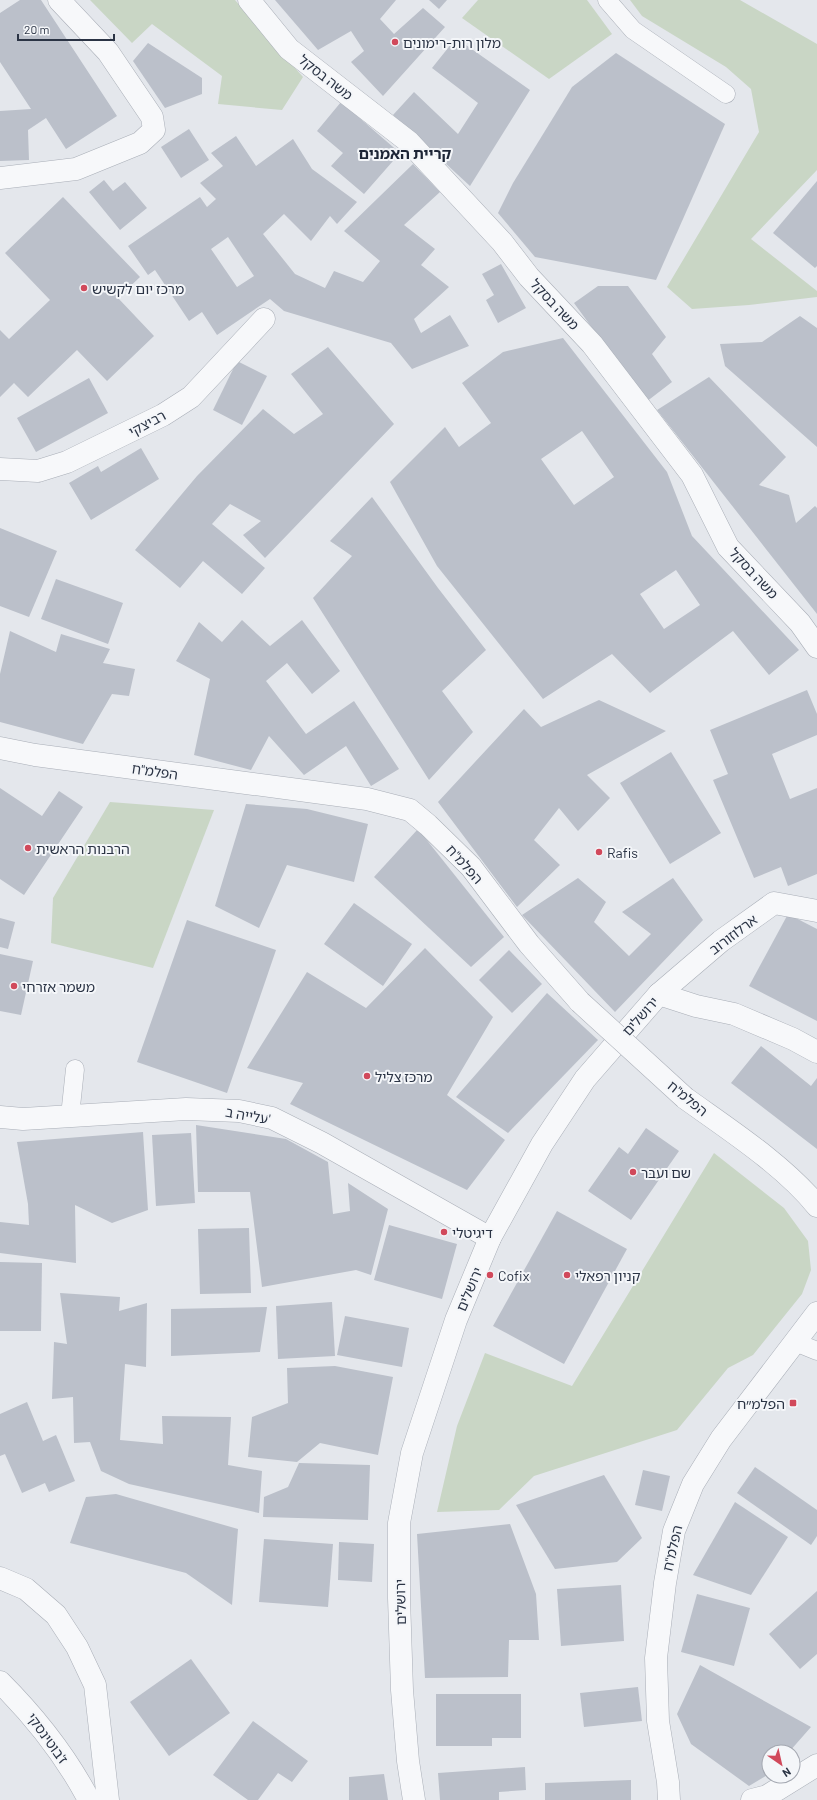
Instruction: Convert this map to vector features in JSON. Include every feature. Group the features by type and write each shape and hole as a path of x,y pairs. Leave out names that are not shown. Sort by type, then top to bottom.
{"street":[{"path":"0,178 76,169 140,143 154,130 152,117 108,52 59,0"},
{"name":"משה בסקל","path":"249,0 289,49 409,142 502,242 529,277 592,344 692,474 728,547 800,623 817,647"},
{"name":"רביצקי","path":"0,469 38,471 67,462 163,415 191,397 264,319"},
{"name":"הפלמ\"ח","path":"0,748 35,755 367,799 410,810 471,867 529,944 580,1002 685,1098 745,1141 804,1190 817,1206"},
{"name":"ארלוזורוב","path":"659,994 721,942 774,903 817,911"},
{"name":"ירושלים","path":"414,1800 408,1761 402,1690 399,1598 399,1523 412,1453 430,1396 456,1320 490,1238 542,1144 585,1079 659,994 696,1006 734,1014 793,1039 817,1052"},
{"name":"עלייה ב'","path":"0,1117 23,1119 186,1109 239,1111 272,1118 322,1143 490,1238"},
{"name":"הפלמ\"ח","path":"669,1800 668,1782 658,1722 656,1658 665,1583 674,1531 693,1484 721,1439 817,1313"},
{"path":"0,1578 26,1589 56,1615 77,1647 95,1685 108,1800"},
{"name":"ז'בוטינסקי","path":"0,1682 24,1706 57,1749 89,1800"},
{"path":"752,1800 767,1796 817,1765"}],"lane":[{"path":"607,0 633,30 726,94"},
{"path":"70,1116 75,1069"},
{"path":"795,1342 817,1351"}],"green space":[{"path":"90,0 235,0 303,77 282,110 218,104 222,76 152,24 132,43"},
{"path":"478,0 587,0 612,34 549,79 462,18"},
{"path":"630,0 740,0 817,44 817,170 751,239 817,291 817,297 749,305 692,309 667,287 759,132 751,89 726,67 642,16"},
{"path":"110,802 214,810 153,968 51,943 53,898"},
{"path":"714,1153 784,1208 808,1241 811,1270 802,1294 753,1355 728,1368 677,1430 534,1476 499,1510 437,1512 457,1426 485,1353 572,1386"}],"building":[{"path":"20,0 41,0 117,116 66,149 46,118 28,130 29,160 0,161 0,111 31,109 0,62 0,13"},
{"name":"מלון רות-רימונים","path":"275,0 396,0 380,19 394,34 423,8 445,27 383,96 351,62 364,51 351,31 318,50"},
{"name":"מלון רות-רימונים","path":"429,0 447,0 439,9"},
{"path":"456,38 530,90 470,186 393,115 414,92 458,134 478,103 432,68"},
{"path":"148,43 202,78 202,94 165,108 133,61"},
{"path":"616,53 725,124 656,280 535,257 498,213 513,183 572,87"},
{"path":"341,102 400,153 364,194 331,166 343,153 317,131"},
{"path":"189,129 209,160 181,178 161,147"},
{"path":"236,136 256,166 293,139 312,169 357,202 337,224 330,216 311,241 284,214 263,234 295,274 325,288 334,271 363,282 380,261 344,231 413,164 440,192 404,225 435,249 421,265 449,287 414,319 421,333 450,315 469,346 412,369 391,343 284,311 270,299 217,335 202,312 189,321 155,270 148,275 128,246 200,197 207,207 216,199 200,183 223,166 211,153","holes":["228,237 254,276 237,287 211,249"]},
{"path":"104,180 113,191 125,182 147,208 120,230 89,192"},
{"path":"817,181 817,266 815,268 773,233"},
{"name":"מרכז יום לקשיש","path":"63,197 140,277 118,298 154,336 107,381 77,350 28,397 14,383 0,397 0,330 9,339 50,300 5,253"},
{"path":"501,264 526,308 498,323 486,300 494,295 482,274"},
{"path":"598,286 628,286 666,337 652,354 672,382 646,402 574,303"},
{"path":"800,316 817,328 817,447 725,366 720,344 762,342"},
{"path":"563,338 667,472 692,536 799,650 769,675 733,631 650,693 612,654 543,699 437,566 390,482 445,427 459,447 491,423 462,383 503,352","holes":["582,431 614,477 574,505 541,459","676,570 700,605 664,629 640,594"]},
{"path":"328,347 394,424 265,558 243,535 261,521 230,504 212,524 265,568 242,594 203,561 180,588 135,550 197,476 263,409 294,434 323,414 291,374"},
{"path":"237,361 267,376 242,425 213,410"},
{"path":"709,377 786,457 759,485 789,495 796,523 815,506 817,508 817,614 657,410"},
{"path":"89,378 108,413 36,452 17,418"},
{"path":"141,448 159,479 91,520 69,483 98,466 101,472"},
{"path":"372,497 438,588 486,650 442,691 473,732 429,780 313,598 352,556 330,541"},
{"path":"0,528 57,551 29,617 0,606"},
{"path":"56,579 123,603 108,644 41,619"},
{"path":"242,620 270,646 302,620 340,671 312,694 287,663 266,681 306,734 354,701 399,769 371,786 346,746 304,775 269,736 251,770 194,755 210,679 176,661 199,622 222,642"},
{"path":"10,631 56,652 61,634 110,649 103,663 135,669 129,696 112,694 83,744 0,722 0,674"},
{"path":"807,690 817,714 817,735 772,754 790,799 817,788 817,874 788,886 781,867 754,878 713,780 728,774 710,730"},
{"path":"599,700 666,731 587,775 610,798 578,831 559,808 534,840 560,865 517,907 438,802 524,709 541,727"},
{"path":"671,752 721,833 670,864 620,783"},
{"name":"הרבנות הראשית","path":"0,788 42,816 59,791 83,807 24,895 0,879"},
{"path":"246,804 307,809 368,824 354,882 287,865 259,928 215,906"},
{"path":"418,829 504,937 471,967 374,877"},
{"path":"578,878 606,902 594,922 629,956 651,934 622,912 673,878 703,920 615,1012 522,915"},
{"path":"354,903 412,944 383,986 324,944"},
{"path":"788,914 817,929 817,1021 749,986"},
{"path":"0,918 15,922 8,949 0,947"},
{"path":"187,920 276,950 227,1093 137,1062"},
{"name":"מרכז צליל","path":"425,948 493,1017 447,1095 505,1140 467,1190 290,1104 303,1083 247,1068 307,972 366,1008"},
{"path":"509,950 542,984 512,1013 479,980"},
{"name":"משמר אזרחי","path":"0,954 33,961 21,1015 0,1011"},
{"path":"547,993 598,1040 508,1133 456,1097"},
{"path":"761,1046 811,1086 817,1078 817,1149 731,1083"},
{"path":"196,1125 286,1139 328,1162 333,1214 350,1211 348,1183 388,1209 371,1275 356,1270 262,1287 250,1192 198,1192"},
{"name":"שם ועבר","path":"646,1128 679,1151 631,1220 588,1191 619,1147 628,1154"},
{"path":"143,1132 148,1210 112,1223 75,1205 76,1263 0,1253 0,1222 29,1225 28,1204 17,1142"},
{"path":"191,1133 195,1203 156,1206 152,1135"},
{"name":"קניון רפאלי","path":"557,1211 627,1249 564,1364 493,1326"},
{"path":"389,1225 457,1244 442,1299 374,1280"},
{"path":"249,1228 251,1293 200,1294 198,1229"},
{"path":"0,1262 42,1263 41,1331 0,1331"},
{"path":"60,1293 120,1297 119,1311 147,1303 146,1367 125,1364 120,1440 163,1444 162,1416 231,1417 228,1465 262,1471 259,1513 129,1484 101,1471 90,1442 74,1443 73,1397 52,1399 54,1342 67,1344"},
{"path":"332,1302 335,1356 278,1359 276,1306"},
{"path":"267,1307 260,1352 171,1356 171,1309"},
{"path":"345,1316 409,1328 402,1367 337,1355"},
{"path":"335,1366 393,1377 378,1455 320,1443 297,1462 248,1457 252,1417 288,1403 287,1368"},
{"path":"27,1402 43,1441 56,1435 75,1481 49,1492 45,1483 22,1493 5,1454 0,1456 0,1414"},
{"path":"299,1463 370,1465 368,1520 263,1517 264,1497 288,1487"},
{"path":"755,1467 817,1510 817,1536 811,1545 737,1493"},
{"path":"643,1470 670,1476 662,1511 635,1505"},
{"path":"604,1475 642,1538 617,1562 555,1569 516,1505"},
{"path":"116,1494 238,1529 232,1605 186,1573 70,1543 86,1497"},
{"path":"735,1502 788,1537 751,1595 693,1575"},
{"path":"510,1524 536,1594 539,1640 509,1640 508,1677 425,1678 417,1534"},
{"path":"264,1539 333,1544 328,1607 259,1602"},
{"path":"339,1542 374,1544 372,1582 338,1580"},
{"path":"621,1585 624,1641 561,1646 557,1589"},
{"path":"817,1591 817,1654 800,1669 769,1634"},
{"path":"697,1594 750,1608 734,1666 681,1652"},
{"path":"191,1659 230,1713 169,1756 130,1702"},
{"path":"700,1665 811,1727 796,1744 761,1744 761,1779 749,1786 691,1744 677,1714"},
{"path":"638,1687 642,1721 584,1727 580,1693"},
{"path":"436,1694 521,1694 521,1738 492,1738 492,1746 436,1746"},
{"path":"253,1721 308,1761 292,1782 278,1773 258,1800 248,1800 213,1775"},
{"path":"525,1767 526,1790 499,1792 499,1800 440,1800 438,1773"},
{"path":"384,1774 388,1800 349,1800 349,1777"},
{"path":"631,1780 631,1800 545,1800 545,1783"}],"place":[{"name":"מלון רות-רימונים","path":"395,42"},
{"name":"מרכז יום לקשיש","path":"84,288"},
{"name":"הרבנות הראשית","path":"28,848"},
{"name":"Rafis","path":"599,852"},
{"name":"משמר אזרחי","path":"14,986"},
{"name":"מרכז צליל","path":"367,1076"},
{"name":"שם ועבר","path":"633,1172"},
{"name":"דיגיטלי","path":"444,1232"},
{"name":"Cofix","path":"490,1275"},
{"name":"קניון רפאלי","path":"567,1275"},
{"name":"הפלמ״ח","path":"793,1403"}],"district":[{"name":"קריית האמנים","path":"405,153"}]}
